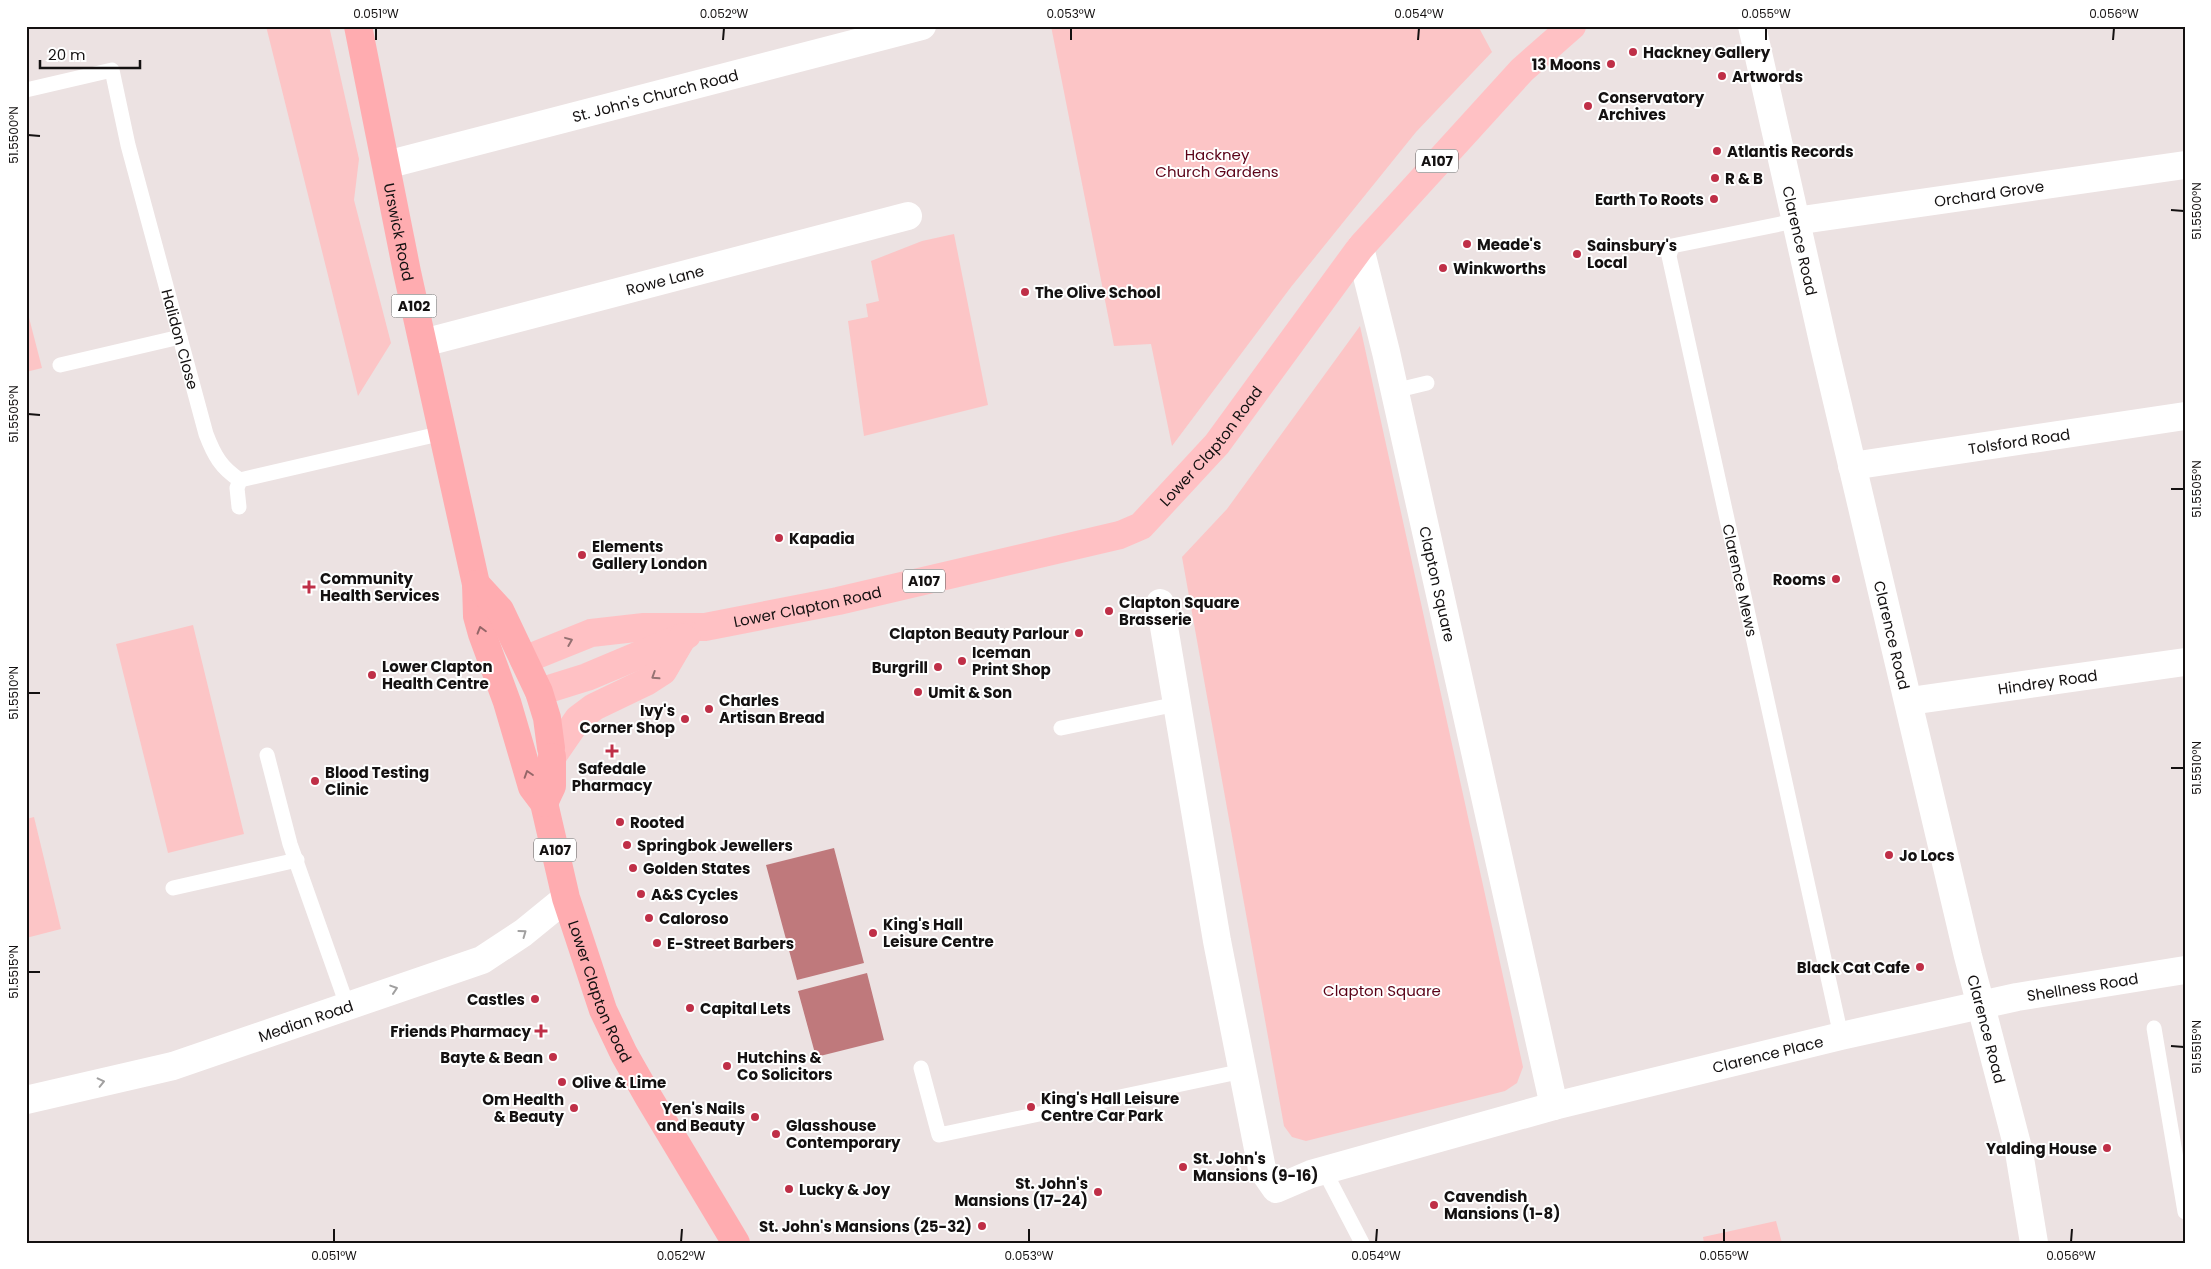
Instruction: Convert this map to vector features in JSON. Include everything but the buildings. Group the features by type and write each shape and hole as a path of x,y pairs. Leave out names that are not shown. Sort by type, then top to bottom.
{"highway":[{"name":"Urswick Road","path":"358,26 423,343 476,584 477,616 495,674"},
{"path":"476,584 500,610 539,692 547,718 551,752 552,786 544,803"},
{"name":"Lower Clapton Road","path":"524,660 495,674 506,702 532,788 544,803 566,898 603,1010 624,1054 729,1241"},
{"name":"Lower Clapton Road","path":"506,702 539,692"}],"main road":[{"name":"Lower Clapton Road","path":"539,692 587,677 694,632 818,606 1008,562 1120,535 1141,526 1217,444 1360,248 1522,70 1572,26"},
{"name":"Lower Clapton Road","path":"524,660 591,633 644,628 694,632"},
{"path":"551,752 578,719 594,707 663,671 694,632"}],"street":[{"name":"St. John's Church Road","path":"386,165 922,26"},
{"name":"Clarence Road","path":"1752,26 1795,221 1852,466 1910,701 1968,956 2019,1152 2034,1243"},
{"name":"Orchard Grove","path":"1795,221 2185,165"},
{"name":"Rowe Lane","path":"423,343 908,216"},
{"name":"Clapton Square","path":"1360,248 1394,391 1554,1106"},
{"name":"Tolsford Road","path":"1852,466 2185,416"},
{"path":"1160,603 1217,941 1242,1072 1262,1169 1276,1189 1324,1170 1554,1106"},
{"name":"Hindrey Road","path":"1910,701 2185,662"},
{"name":"Median Road","path":"26,1100 173,1066 347,1004 482,960 523,933 566,898"},
{"name":"Shellness Road","path":"1982,1005 2017,997 2185,970"},
{"name":"Clarence Place","path":"1554,1106 1841,1036 1982,1005"}],"lane":[{"name":"Halidon Close","path":"26,90 112,70 128,144 213,452 226,471 240,480"},
{"name":"Clarence Mews","path":"1795,221 1672,246 1669,256 1841,1036"},
{"path":"60,365 180,337"},
{"path":"1394,391 1427,383"},
{"path":"239,507 237,488 240,480 443,433"},
{"path":"1061,728 1177,704"},
{"path":"267,755 290,844 347,1004"},
{"path":"173,888 297,860"},
{"path":"2154,1028 2185,1212"},
{"path":"920,1068 939,1135 1242,1072"},
{"path":"1324,1170 1362,1243"}],"green space":[{"path":"266,26 329,26 359,159 354,200 391,343 358,396"},
{"name":"Hackney Church Gardens","path":"1051,26 1478,26 1492,52 1416,132 1291,287 1172,446 1151,344 1114,346"},
{"path":"954,234 988,405 864,436 848,321 868,317 866,304 879,301 871,261 922,241"},
{"path":"26,306 42,368 26,372"},
{"name":"Clapton Square","path":"1360,326 1523,1067 1517,1083 1505,1091 1306,1141 1292,1137 1284,1126 1182,557 1227,509"},
{"path":"193,625 244,834 168,853 116,644"},
{"path":"34,817 61,929 26,938 26,819"},
{"path":"1776,1221 1782,1243 1704,1243 1703,1237"}],"shaded area":[{"path":"834,848 864,963 797,980 766,865"},
{"path":"867,973 884,1040 816,1057 798,991"}],"place":[{"name":"Hackney Gallery","path":"1633,52"},
{"name":"13 Moons","path":"1611,64"},
{"name":"Artwords","path":"1722,76"},
{"name":"Conservatory Archives","path":"1588,106"},
{"name":"Atlantis Records","path":"1717,151"},
{"name":"R & B","path":"1715,178"},
{"name":"Earth To Roots","path":"1714,199"},
{"name":"Meade's","path":"1467,244"},
{"name":"Sainsbury's Local","path":"1577,254"},
{"name":"Winkworths","path":"1443,268"},
{"name":"The Olive School","path":"1025,292"},
{"name":"Kapadia","path":"779,538"},
{"name":"Elements Gallery London","path":"582,555"},
{"name":"Rooms","path":"1836,579"},
{"name":"Community Health Services","path":"309,587"},
{"name":"Clapton Square Brasserie","path":"1109,611"},
{"name":"Clapton Beauty Parlour","path":"1079,633"},
{"name":"Iceman Print Shop","path":"962,661"},
{"name":"Burgrill","path":"938,667"},
{"name":"Lower Clapton Health Centre","path":"372,675"},
{"name":"Umit & Son","path":"918,692"},
{"name":"Charles Artisan Bread","path":"709,709"},
{"name":"Ivy's Corner Shop","path":"685,719"},
{"name":"Safedale Pharmacy","path":"612,751"},
{"name":"Blood Testing Clinic","path":"315,781"},
{"name":"Rooted","path":"620,822"},
{"name":"Springbok Jewellers","path":"627,845"},
{"name":"Jo Locs","path":"1889,855"},
{"name":"Golden States","path":"633,868"},
{"name":"A&S Cycles","path":"641,894"},
{"name":"Caloroso","path":"649,918"},
{"name":"King's Hall Leisure Centre","path":"873,933"},
{"name":"E-Street Barbers","path":"657,943"},
{"name":"Black Cat Cafe","path":"1920,967"},
{"name":"Castles","path":"535,999"},
{"name":"Capital Lets","path":"690,1008"},
{"name":"Friends Pharmacy","path":"541,1031"},
{"name":"Bayte & Bean","path":"553,1057"},
{"name":"Hutchins & Co Solicitors","path":"727,1066"},
{"name":"Olive & Lime","path":"562,1082"},
{"name":"King's Hall Leisure Centre Car Park","path":"1031,1107"},
{"name":"Om Health & Beauty","path":"574,1108"},
{"name":"Yen's Nails and Beauty","path":"755,1117"},
{"name":"Glasshouse Contemporary","path":"776,1134"},
{"name":"Yalding House","path":"2107,1148"},
{"name":"St. John's Mansions (9-16)","path":"1183,1167"},
{"name":"Lucky & Joy","path":"789,1189"},
{"name":"St. John's Mansions (17-24)","path":"1098,1192"},
{"name":"Cavendish Mansions (1-8)","path":"1434,1205"},
{"name":"St. John's Mansions (25-32)","path":"982,1226"}]}
